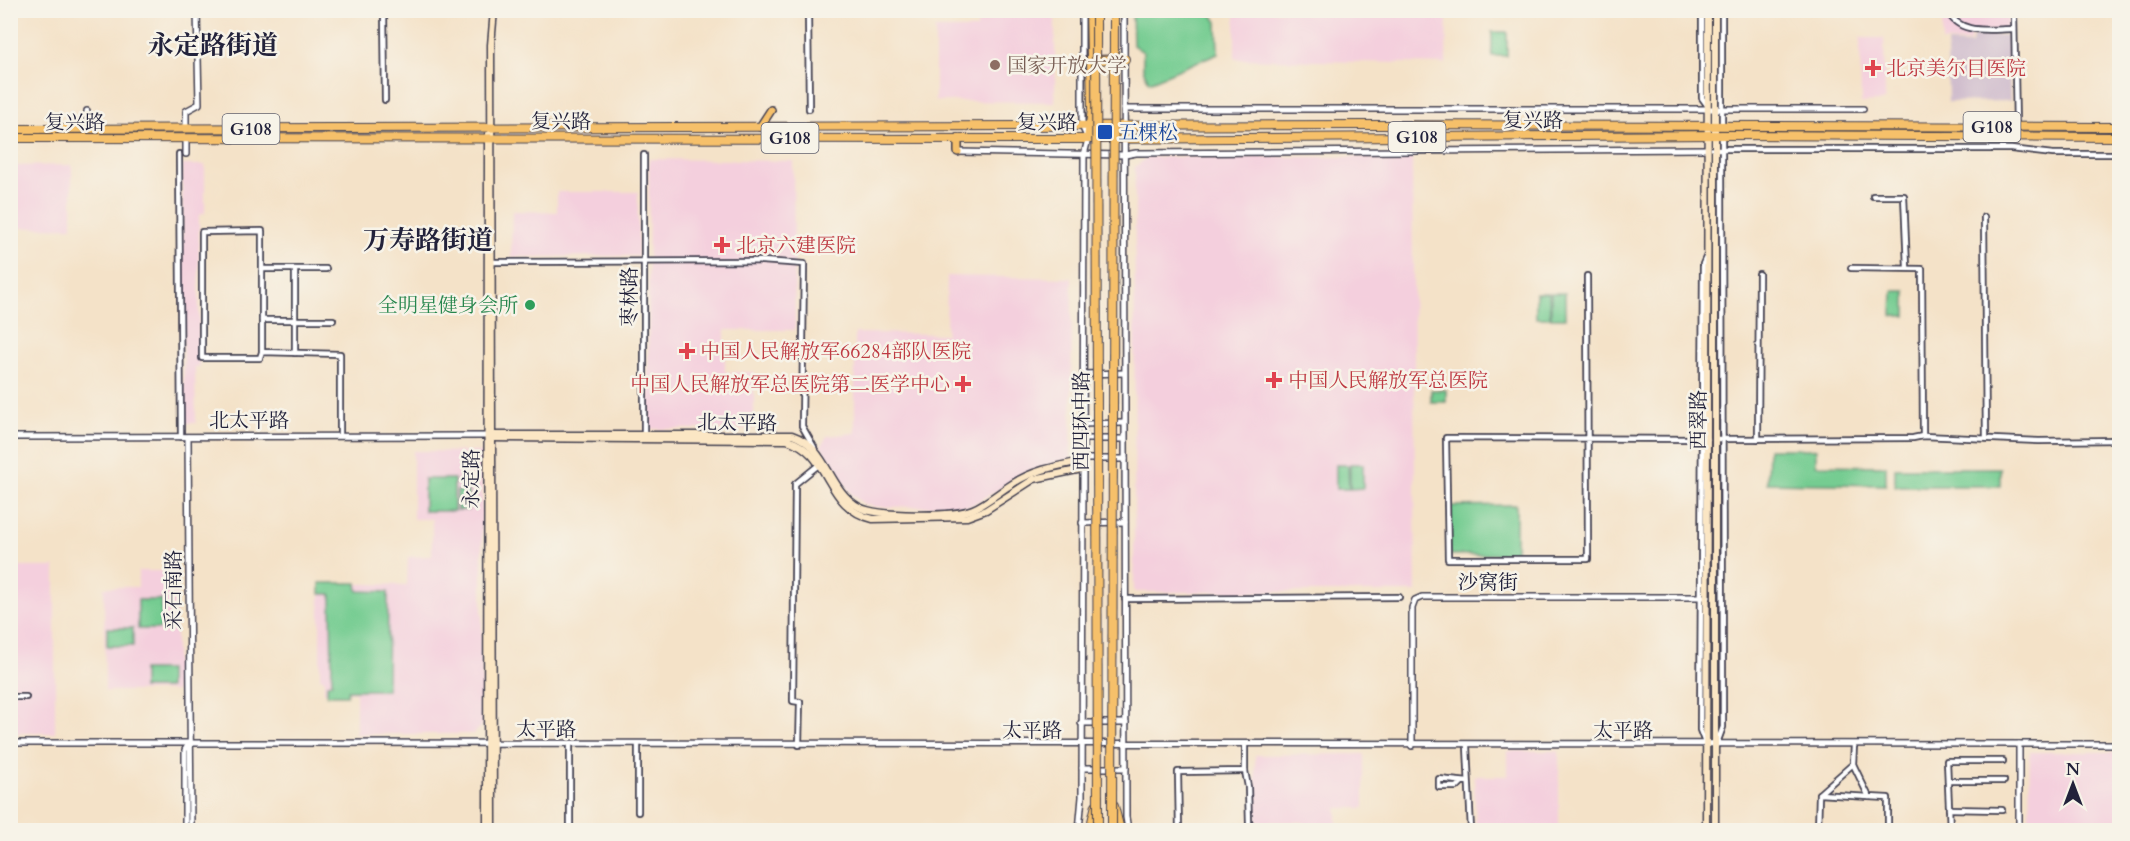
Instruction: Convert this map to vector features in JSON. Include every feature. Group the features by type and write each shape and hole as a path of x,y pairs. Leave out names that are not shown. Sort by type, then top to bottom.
{"highway":[{"path":"1088,139 1091,126 1093,60 1090,10"},
{"name":"西四环中路","path":"1096,10 1098,831"},
{"name":"西四环中路","path":"1112,831 1114,10"},
{"path":"1093,60 1125,59"},
{"name":"复兴路","path":"491,134 760,127 1125,126 2120,137"},
{"name":"复兴路","path":"10,138 186,133 1088,139 2120,127"},
{"name":"复兴路","path":"10,129 186,133"},
{"path":"1112,797 1120,831"},
{"path":"1090,831 1098,798"}],"main road":[{"name":"永定路","path":"487,831 490,744 492,436 491,45 494,10"},
{"name":"西翠路","path":"1706,831 1705,597 1712,439 1707,255 1711,149 1715,132 1708,10"},
{"name":"西翠路","path":"1713,109 1715,10"},
{"path":"760,127 771,110"},
{"path":"958,138 958,152"},
{"name":"西翠路","path":"1711,149 1715,831"},
{"name":"北太平路","path":"492,436 784,434 804,440 816,449 843,504 860,516 873,519 963,518 986,510 1034,479 1082,469"},
{"name":"北太平路","path":"644,436 787,440 802,446 822,462 841,491 853,504 865,510 954,513 977,507 1029,475 1082,460"},
{"name":"永定路","path":"490,744 493,831"}],"street":[{"path":"186,154 186,111 199,104 197,10"},
{"path":"384,10 385,100"},
{"path":"808,10 809,109"},
{"path":"1082,10 1082,126 1088,139"},
{"path":"1124,10 1124,439 1128,831"},
{"path":"1702,10 1702,98 1713,109"},
{"path":"1713,109 1722,10"},
{"path":"1947,10 1956,22 1968,29 2014,29"},
{"path":"2014,10 2016,127"},
{"name":"复兴路","path":"1124,109 1863,109"},
{"path":"87,111 87,129"},
{"path":"1712,439 1722,150 1715,132"},
{"name":"西四环中路","path":"1079,831 1082,768 1084,155 1088,139"},
{"name":"复兴路","path":"958,152 1125,155 1136,153 1711,149 2011,149 2053,154 2120,154"},
{"path":"179,154 184,437"},
{"name":"枣林路","path":"644,155 644,436"},
{"path":"1873,196 1904,196 1907,267"},
{"path":"1984,217 1986,438"},
{"path":"262,231 262,320 260,358 202,358 202,232 262,231"},
{"path":"491,262 762,261 804,264 802,426 816,449"},
{"path":"1851,268 1922,269 1923,436"},
{"path":"262,269 326,269"},
{"path":"295,269 295,353"},
{"path":"1758,439 1759,274"},
{"path":"1587,276 1588,438 1587,559 1448,559 1446,438 1588,438 1758,439 1913,438 1923,436 2039,441 2120,440"},
{"path":"262,320 333,320"},
{"path":"262,352 339,354 340,436"},
{"path":"1083,374 1124,374"},
{"path":"1082,424 1124,423"},
{"name":"北太平路","path":"10,437 492,436"},
{"name":"采石南路","path":"184,437 189,744"},
{"path":"1082,440 1124,439"},
{"path":"1082,460 1125,459"},
{"path":"800,745 800,702 793,701 795,484 822,462"},
{"path":"1082,523 1125,522"},
{"path":"1125,599 1399,597"},
{"name":"沙窝街","path":"1412,746 1412,608 1415,600 1422,597 1705,597"},
{"path":"10,697 26,697"},
{"path":"1082,723 1126,723"},
{"name":"太平路","path":"10,743 1245,746 2120,744"},
{"path":"185,831 185,750 189,744"},
{"path":"189,744 191,751 191,831"},
{"path":"570,744 570,831"},
{"path":"2019,744 2019,831"},
{"path":"638,745 638,812"},
{"path":"1854,745 1853,764 1869,797"},
{"path":"1245,746 1249,824 1257,829 1296,831"},
{"path":"1467,746 1471,831"},
{"path":"1950,831 1947,761 2003,761"},
{"path":"1818,831 1819,794 1853,764"},
{"path":"1082,768 1126,768"},
{"path":"1179,831 1178,772 1245,771"},
{"path":"1462,782 1457,787 1439,787 1439,779 1458,779 1468,782"},
{"path":"1948,781 2004,781"},
{"path":"1819,794 1888,798 1888,831"},
{"path":"1949,809 2002,810"}],"shaded area":[{"path":"2034,10 2119,10 2119,14 2034,14"},
{"name":"国家开放大学","path":"978,11 1055,11 1055,102 935,101 935,29 977,29"},
{"path":"1235,11 1447,11 1446,64 1235,59"},
{"path":"1943,11 2008,11 2008,32 1971,32 1970,42 1942,42"},
{"path":"2008,35 2010,101 1948,102 1947,43 1972,44 1973,36"},
{"name":"北京美尔目医院","path":"1860,38 1884,38 1885,98 1881,102 1861,103"},
{"name":"中国人民解放军总医院","path":"1147,157 1412,157 1416,592 1134,592 1135,167"},
{"path":"649,159 793,161 795,330 725,330 725,372 754,372 754,429 652,429 648,426"},
{"path":"72,165 72,227 11,228 11,166"},
{"path":"182,165 205,165 205,213 199,215 199,367 195,367 196,423 184,423"},
{"path":"557,192 638,192 638,256 511,257 512,211 557,212"},
{"name":"中国人民解放军总医院第二医学中心","path":"947,276 1072,278 1071,459 1031,471 970,506 875,507 864,504 851,494 821,446 827,436 855,433 855,333 946,334"},
{"path":"413,451 482,452 482,725 473,734 356,734 356,692 324,692 324,679 320,678 320,583 407,585 408,557 432,556 432,519 413,519"},
{"path":"10,567 55,567 55,733 11,733"},
{"path":"138,571 176,571 176,691 105,691 104,587 138,587"},
{"path":"1508,751 1559,751 1559,827 1532,828 1532,830 1476,830 1474,776 1508,776"},
{"path":"2030,752 2119,752 2119,830 2029,830"},
{"path":"1364,754 1364,808 1337,808 1337,830 1304,830 1303,822 1256,822 1255,755"}],"green space":[{"path":"1132,11 1210,11 1217,22 1218,53 1149,82 1143,69 1143,52 1133,45"},
{"path":"1492,32 1507,32 1507,56 1492,56"},
{"path":"1893,291 1906,291 1906,316 1892,316"},
{"path":"1536,293 1549,293 1550,318 1536,318"},
{"path":"1551,293 1565,293 1565,318 1551,318"},
{"path":"1431,390 1446,390 1446,402 1431,402"},
{"path":"1768,449 1816,449 1816,465 1886,466 1886,485 1767,483"},
{"path":"1350,464 1363,464 1363,488 1350,489"},
{"path":"1336,465 1348,465 1349,489 1336,489"},
{"path":"1895,468 2000,468 2000,486 1895,486"},
{"path":"424,479 454,479 454,511 424,511"},
{"path":"457,491 468,491 468,510 457,510"},
{"path":"1516,505 1516,554 1450,555 1450,506"},
{"path":"320,583 357,583 358,591 388,592 387,690 348,690 347,695 327,695 327,684 332,683 331,594 320,594"},
{"path":"138,600 162,600 161,629 138,629"},
{"path":"107,628 133,628 133,646 107,646"},
{"path":"143,670 169,670 169,688 143,688"}],"place":[{"name":"国家开放大学","path":"995,65"},
{"name":"北京美尔目医院","path":"1873,68"},
{"name":"五棵松","path":"1105,132"},
{"name":"北京六建医院","path":"722,245"},
{"name":"全明星健身会所","path":"530,305"},
{"name":"中国人民解放军66284部队医院","path":"687,351"},
{"name":"中国人民解放军总医院","path":"1274,380"},
{"name":"中国人民解放军总医院第二医学中心","path":"963,384"}],"district":[{"name":"永定路街道","path":"213,45"},
{"name":"万寿路街道","path":"428,240"}]}
